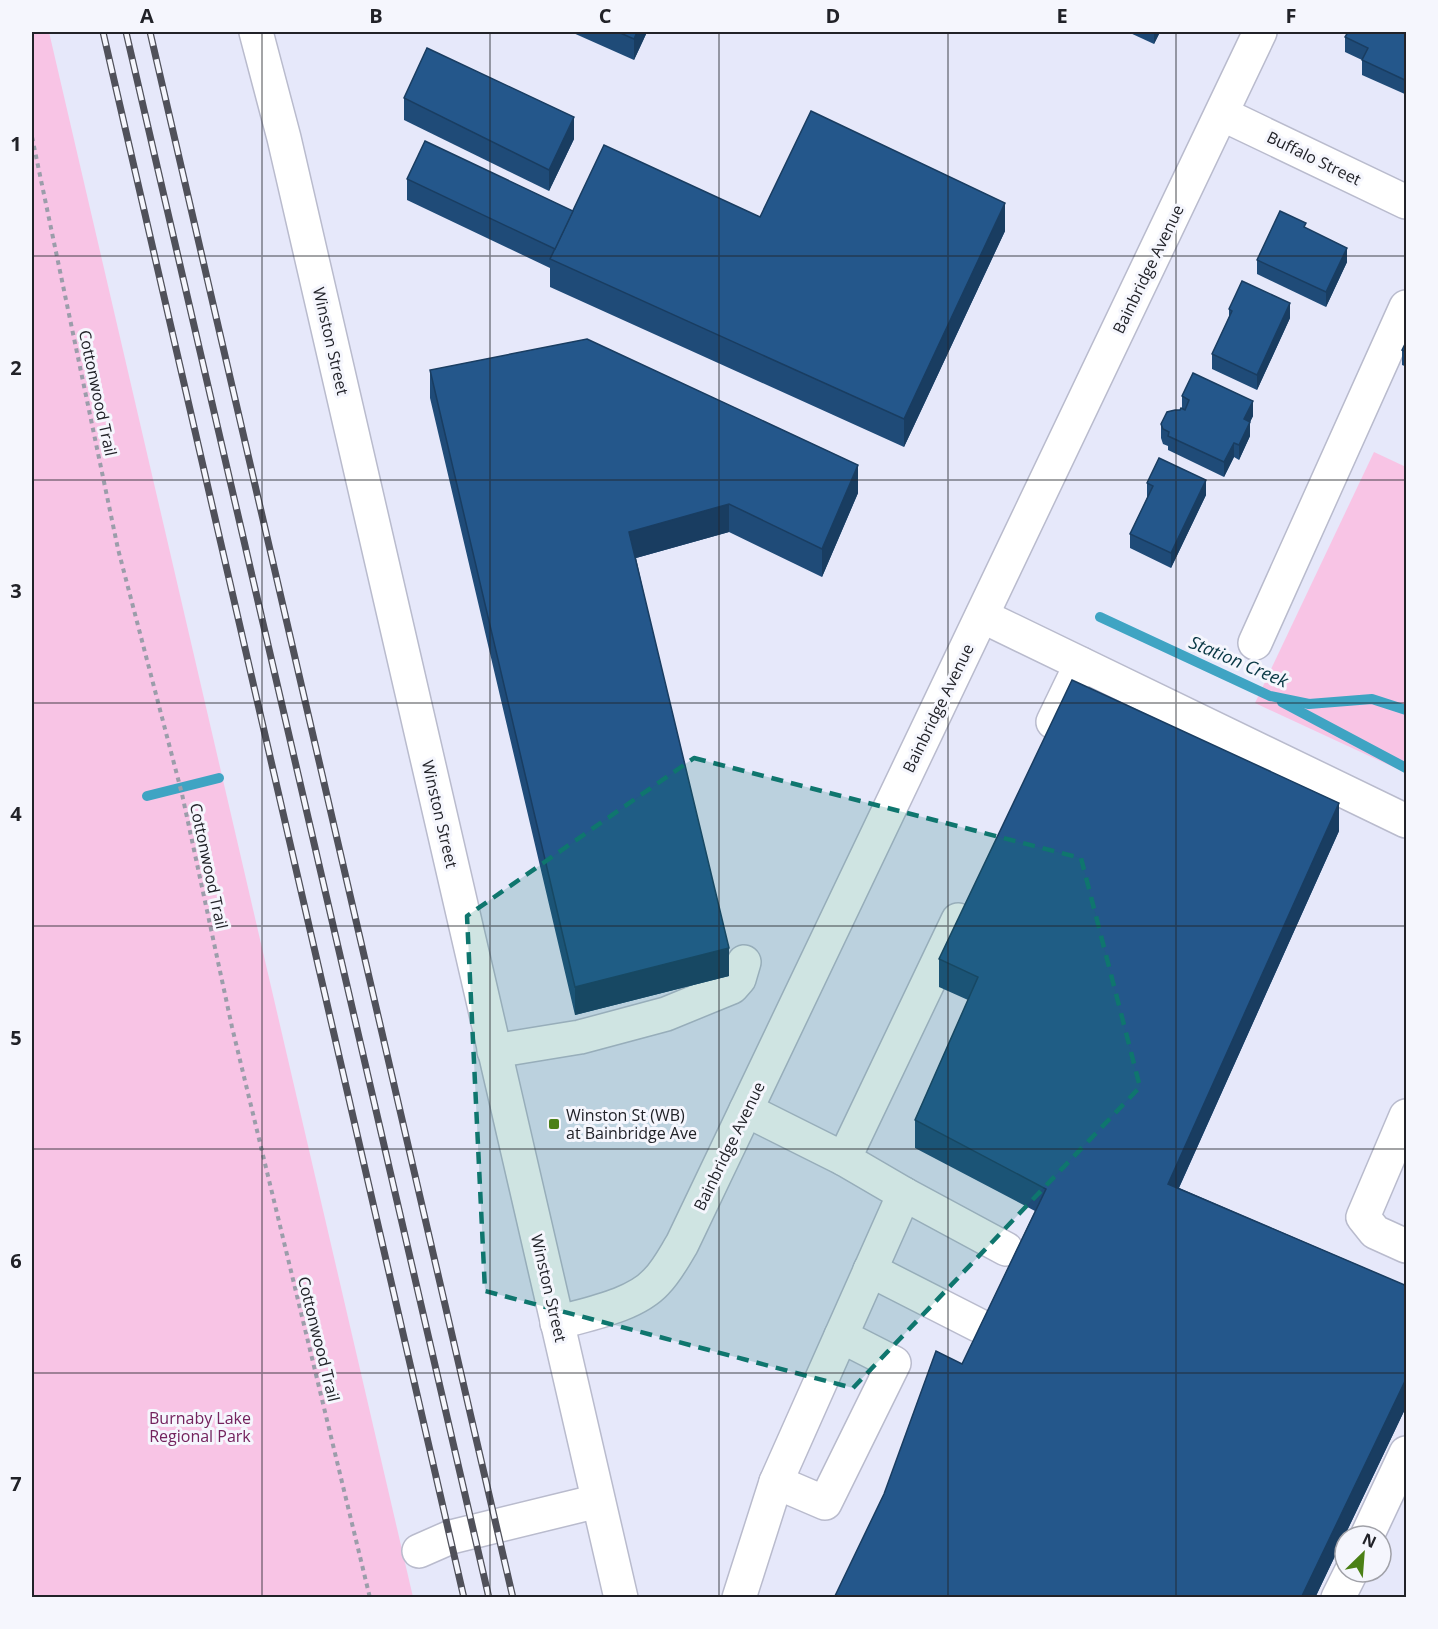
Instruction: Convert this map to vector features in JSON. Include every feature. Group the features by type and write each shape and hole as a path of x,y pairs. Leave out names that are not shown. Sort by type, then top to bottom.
{"street":[{"name":"Winston Street","path":"256,32 292,173 621,1598"},
{"name":"Bainbridge Avenue","path":"557,1323 615,1306 637,1296 655,1284 682,1244 1260,32"},
{"name":"Buffalo Street","path":"1222,114 1407,202"},
{"path":"1255,643 1407,307"},
{"path":"982,616 1407,821"},
{"path":"1040,750 1081,664"},
{"path":"844,1159 972,890"},
{"path":"494,1051 579,1037 666,1014 732,987 739,979 744,962"},
{"path":"746,1110 844,1159 1006,1249"},
{"path":"1407,1116 1363,1217 1375,1232 1407,1246"},
{"path":"739,1598 776,1482 904,1194"},
{"path":"870,1270 978,1324"},
{"path":"776,1482 825,1503 894,1363 841,1336"},
{"path":"1374,1524 1407,1453"},
{"path":"419,1551 451,1537 598,1501"},
{"path":"1338,1598 1344,1584"}],"path":[{"name":"Cottonwood Trail","path":"32,137 118,549 182,794 232,1027 370,1598"}],"highlighted area":[{"path":"694,758 1081,858 1140,1087 853,1388 485,1291 467,916"}],"green space":[{"name":"Burnaby Lake Regional Park","path":"32,32 49,32 413,1597 32,1597"},
{"path":"1374,452 1406,467 1406,773 1255,703"}],"building":[{"path":"618,32 637,32 634,39"},
{"path":"1348,32 1407,32 1407,81 1362,60 1368,48 1345,37"},
{"path":"427,48 574,117 549,170 404,98"},
{"path":"811,111 1005,203 904,419 550,259 604,145 760,217"},
{"path":"425,141 573,211 555,249 407,179"},
{"path":"1280,211 1306,223 1304,227 1347,248 1326,292 1257,260"},
{"path":"1242,281 1290,303 1257,375 1212,354 1232,311 1229,309"},
{"path":"587,339 858,465 822,549 729,504 629,532 729,948 575,987 430,370"},
{"path":"1407,340 1407,352 1402,350"},
{"path":"1193,373 1253,401 1244,419 1250,422 1239,445 1234,443 1224,462 1168,436 1169,432 1163,429 1161,424 1167,412 1181,408 1185,410 1189,400 1182,396"},
{"path":"1159,458 1206,480 1171,553 1130,534 1153,486 1147,483"},
{"path":"1072,680 1339,803 1168,1184 1407,1286 1407,1377 1336,1524 1333,1524 1333,1531 1301,1598 834,1598 884,1494 936,1351 962,1364 1046,1189 915,1120 978,977 939,959"}],"waterway":[{"name":"Station Creek","path":"1100,617 1270,696 1309,704 1372,699 1406,710"},
{"path":"1282,702 1406,768"},
{"path":"147,796 219,778"}],"railway":[{"path":"103,32 464,1598"},
{"path":"126,32 489,1598"},
{"path":"150,32 513,1598"}],"place":[{"name":"Winston St (WB) at Bainbridge Ave","path":"554,1124"}]}
